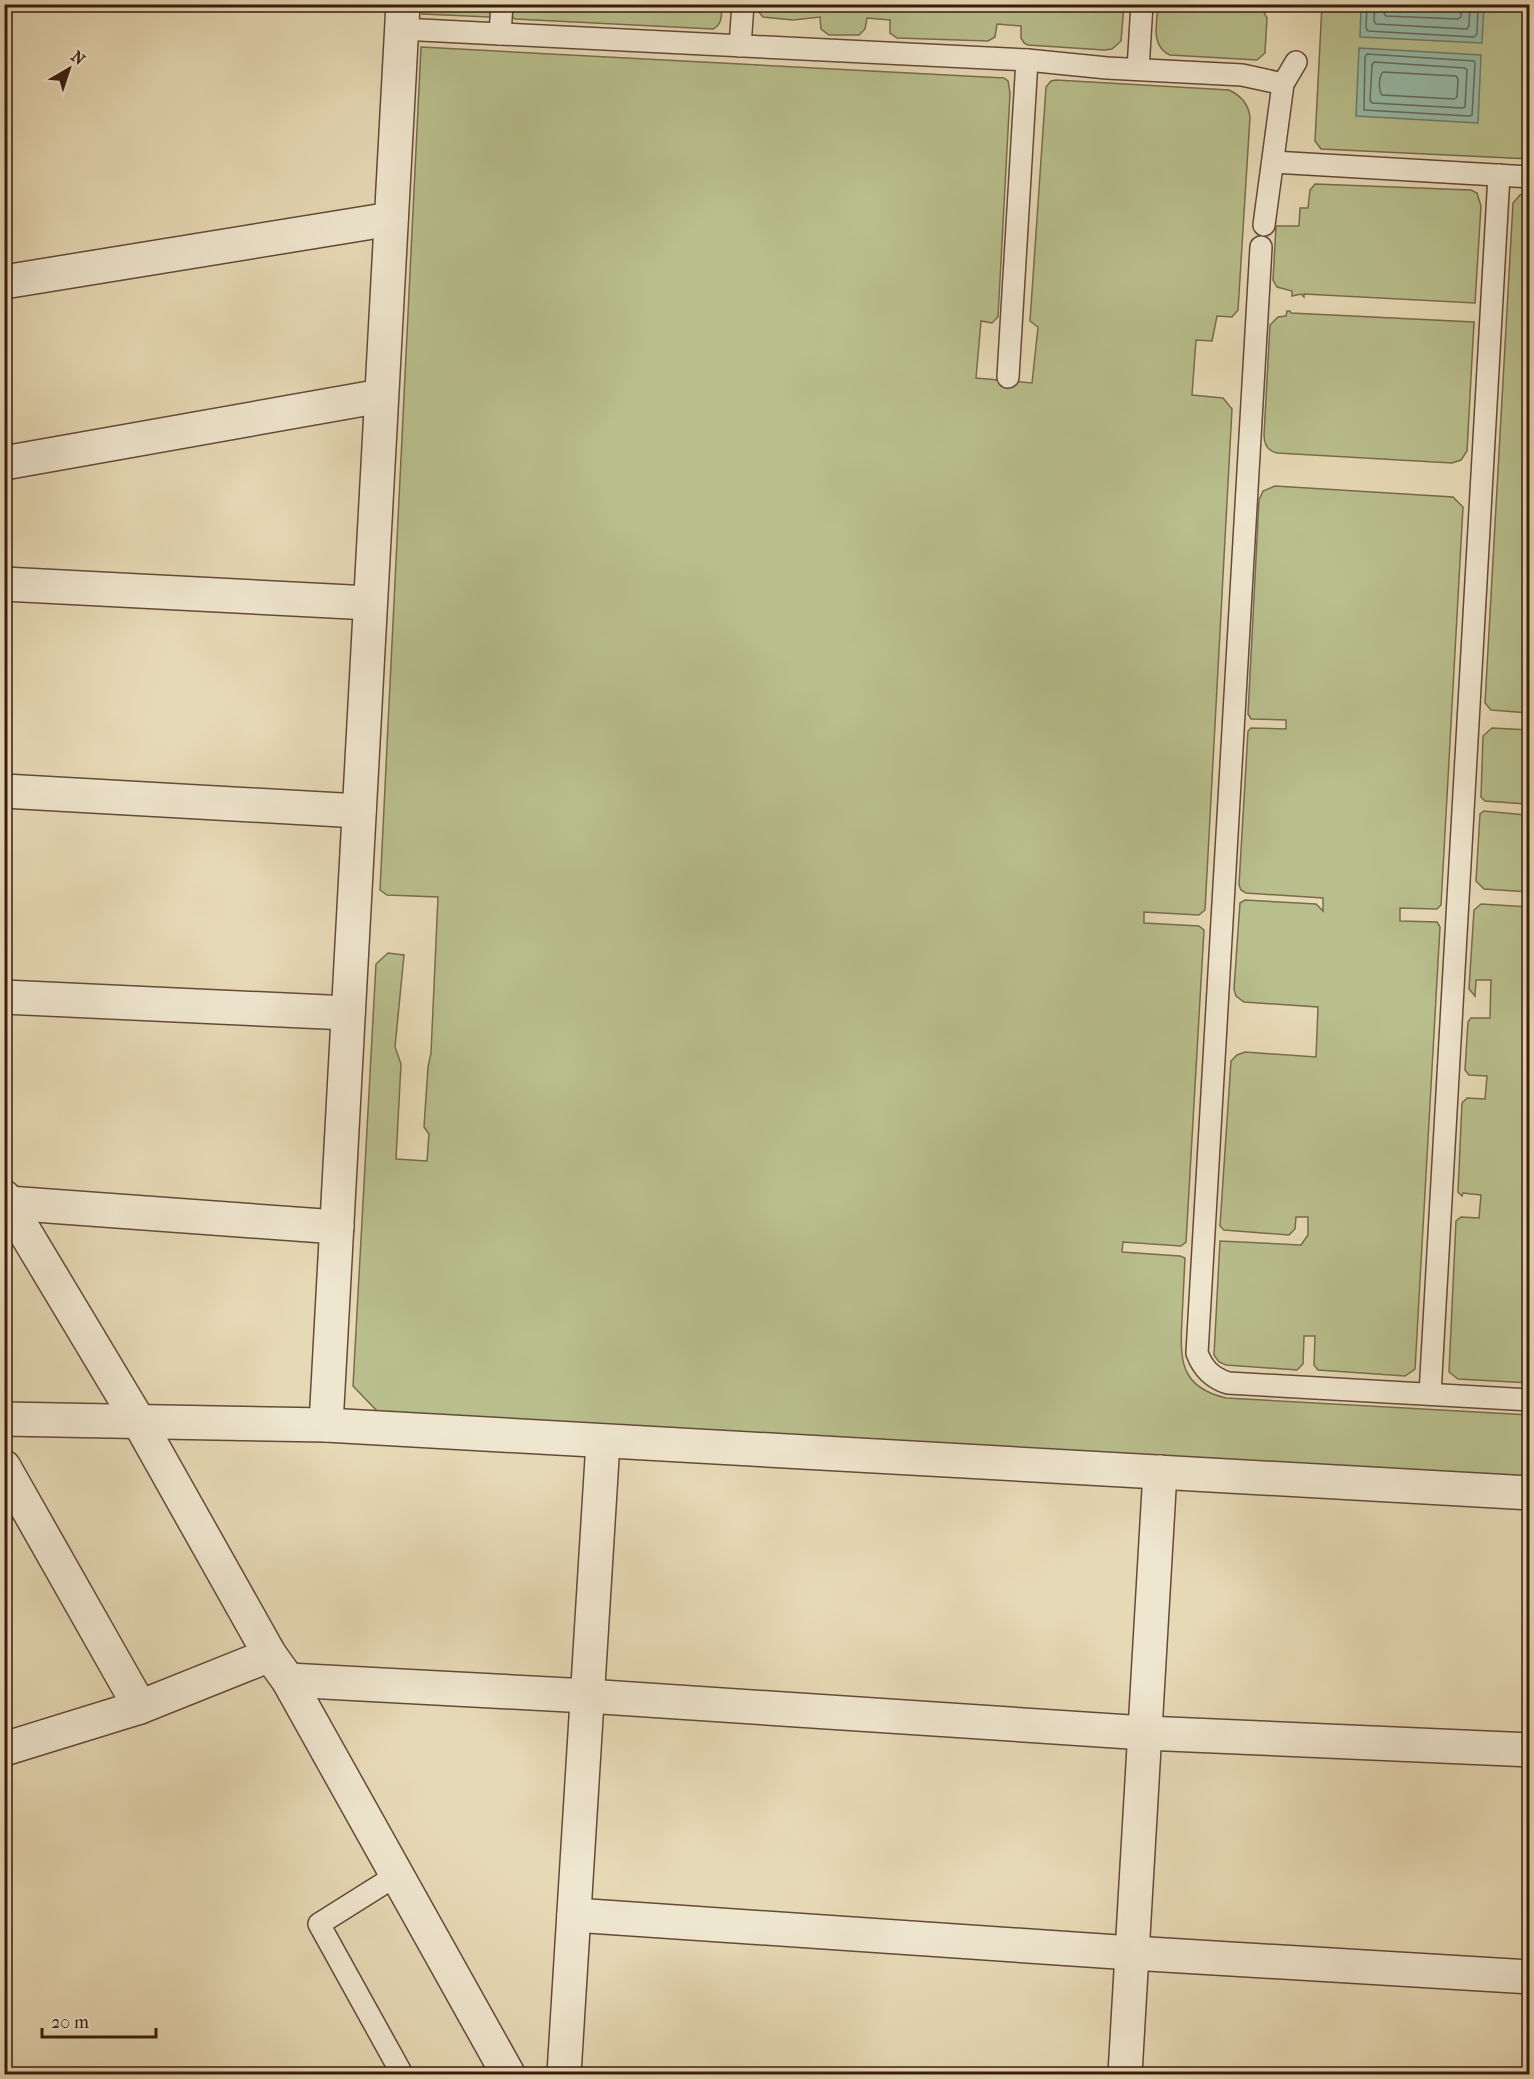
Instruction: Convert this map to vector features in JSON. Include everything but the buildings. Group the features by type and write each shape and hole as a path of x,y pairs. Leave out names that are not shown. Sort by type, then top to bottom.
{"street":[{"path":"326,1425 402,16"},
{"path":"4,282 391,219"},
{"path":"4,463 381,396"},
{"path":"4,584 370,603"},
{"path":"4,791 359,811"},
{"path":"4,997 348,1013"},
{"path":"6,1200 336,1227"},
{"path":"6,1200 139,1422 508,2074"},
{"path":"4,1419 326,1425 1530,1493"},
{"path":"564,2074 603,1442"},
{"path":"4,1467 140,1707"},
{"path":"1125,2074 1160,1472"},
{"path":"4,1749 279,1667 587,1696 1145,1733 1530,1750"},
{"path":"574,1915 1132,1953 1530,1977"}],"lane":[{"path":"500,34 502,4"},
{"path":"740,46 743,4"},
{"path":"1138,69 1142,4"},
{"path":"402,16 500,34 1028,60 1242,75 1283,84"},
{"path":"1008,377 1028,60"},
{"path":"1264,225 1283,84 1296,62"},
{"path":"1274,162 1530,177"},
{"path":"1430,1394 1499,175"},
{"path":"1261,248 1197,1353 1201,1364 1209,1374 1228,1383 1530,1400"},
{"path":"397,1875 320,1924 402,2074"}],"shaded area":[{"path":"509,4 722,5 720,22 713,29 515,19 509,14"},
{"path":"759,4 1124,5 1121,41 1112,49 1104,50 1028,45 1021,38 1021,26 997,24 995,37 988,41 897,38 890,33 890,20 867,18 865,29 859,35 829,35 821,29 820,17 793,20 763,17 758,11"},
{"path":"423,5 493,5 493,13 489,17 422,14"},
{"path":"1158,5 1260,5 1267,18 1265,53 1257,60 1170,55 1164,51 1157,40"},
{"path":"1322,5 1529,5 1529,159 1321,149 1315,141"},
{"path":"421,47 1004,78 1008,81 1010,93 998,317 992,323 981,321 976,378 1032,383 1038,327 1030,321 1046,87 1051,81 1056,80 1229,90 1243,100 1250,117 1238,310 1232,317 1217,316 1212,341 1196,340 1192,395 1223,398 1232,409 1205,910 1199,915 1144,912 1144,923 1199,926 1204,930 1186,1242 1181,1246 1123,1242 1122,1252 1185,1258 1181,1347 1186,1369 1191,1379 1199,1387 1226,1398 1529,1415 1529,1478 378,1412 353,1386 376,964 388,953 404,955 395,1047 401,1064 396,1159 427,1161 429,1134 424,1127 431,1053 438,897 387,895 380,890"},
{"path":"1315,184 1471,190 1477,193 1481,206 1475,303 1304,294 1304,297 1301,294 1292,296 1292,291 1277,287 1273,280 1276,226 1299,226 1300,208 1308,208 1310,190"},
{"path":"1530,193 1529,713 1491,710 1485,703 1513,203 1520,195"},
{"path":"1287,311 1474,322 1467,451 1461,460 1452,463 1277,453 1269,449 1264,435 1270,325 1278,317 1286,316"},
{"path":"1275,486 1453,497 1463,507 1441,905 1437,909 1400,908 1400,921 1437,922 1440,927 1415,1369 1405,1376 1318,1370 1314,1365 1315,1336 1304,1336 1303,1364 1297,1370 1226,1365 1219,1362 1214,1355 1220,1241 1301,1245 1308,1235 1308,1217 1296,1217 1295,1229 1289,1235 1224,1230 1220,1226 1231,1061 1237,1055 1245,1052 1316,1057 1318,1007 1244,1002 1236,996 1234,989 1240,903 1245,900 1316,904 1323,911 1323,898 1246,893 1239,885 1248,731 1251,728 1286,729 1286,720 1251,719 1248,714 1259,500 1263,491"},
{"path":"1492,728 1529,730 1529,892 1484,889 1476,881 1480,814 1484,811 1527,815 1527,804 1485,801 1481,797 1483,736"},
{"path":"1481,904 1529,907 1529,1383 1458,1379 1449,1372 1456,1221 1461,1217 1479,1218 1481,1195 1463,1193 1462,1196 1458,1192 1462,1103 1467,1098 1485,1099 1487,1076 1469,1075 1465,1070 1468,1022 1471,1018 1490,1018 1491,980 1476,980 1475,996 1469,989 1474,910"}],"water":[{"path":"1361,5 1484,5 1482,43 1360,37"},
{"path":"1359,48 1481,55 1478,123 1356,116"}]}
